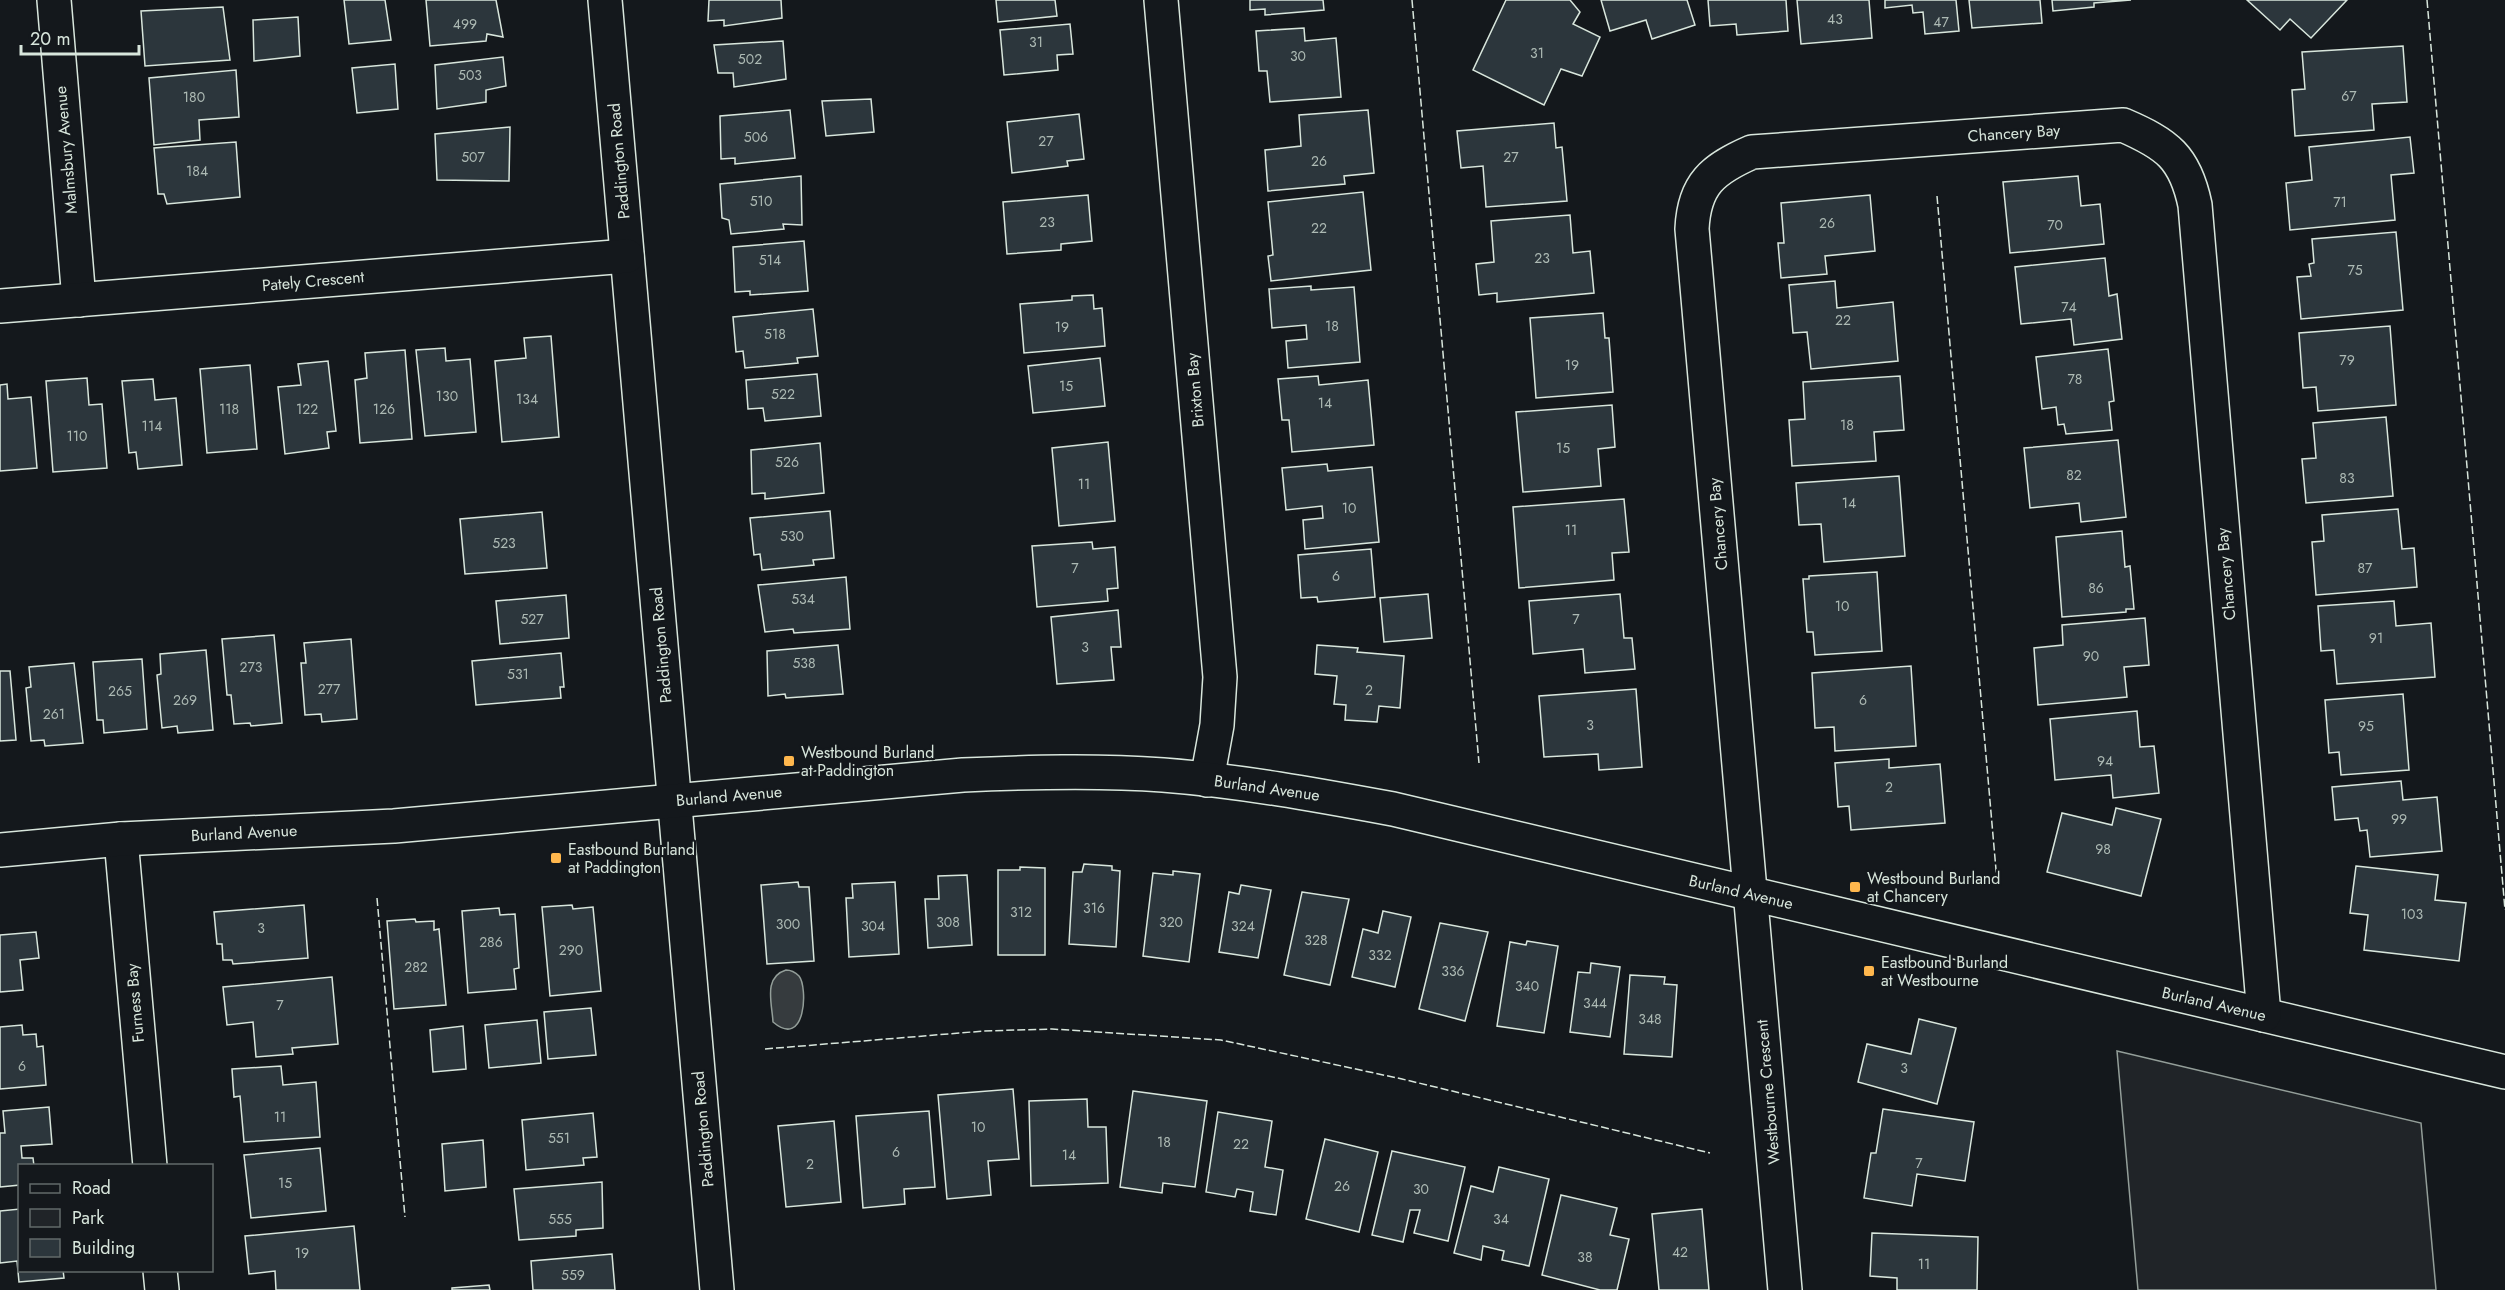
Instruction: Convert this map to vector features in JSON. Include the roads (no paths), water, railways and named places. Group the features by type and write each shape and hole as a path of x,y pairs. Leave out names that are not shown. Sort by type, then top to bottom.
{"street":[{"name":"Malmsbury Avenue","path":"54,0 79,300"},
{"name":"Paddington Road","path":"605,0 717,1290"},
{"name":"Brixton Bay","path":"1161,0 1220,677 1217,725 1207,780"},
{"name":"Chancery Bay","path":"1750,894 1692,229 1693,206 1704,183 1722,166 1752,152 2123,125 2145,134 2172,153 2189,177 2195,205 2264,1015"},
{"name":"Pately Crescent","path":"0,306 627,256"},
{"name":"Burland Avenue","path":"0,849 121,839 394,826 974,774 1050,772 1163,775 1281,788 1393,809 2505,1072"},
{"name":"Furness Bay","path":"121,839 150,1164"},
{"name":"Westbourne Crescent","path":"1750,894 1785,1290"},
{"path":"160,1272 162,1290"}],"place":[{"name":"Westbound Burland at Paddington","path":"789,761"},
{"name":"Eastbound Burland at Paddington","path":"556,858"},
{"name":"Westbound Burland at Chancery","path":"1855,887"},
{"name":"Eastbound Burland at Westbourne","path":"1869,971"}]}
